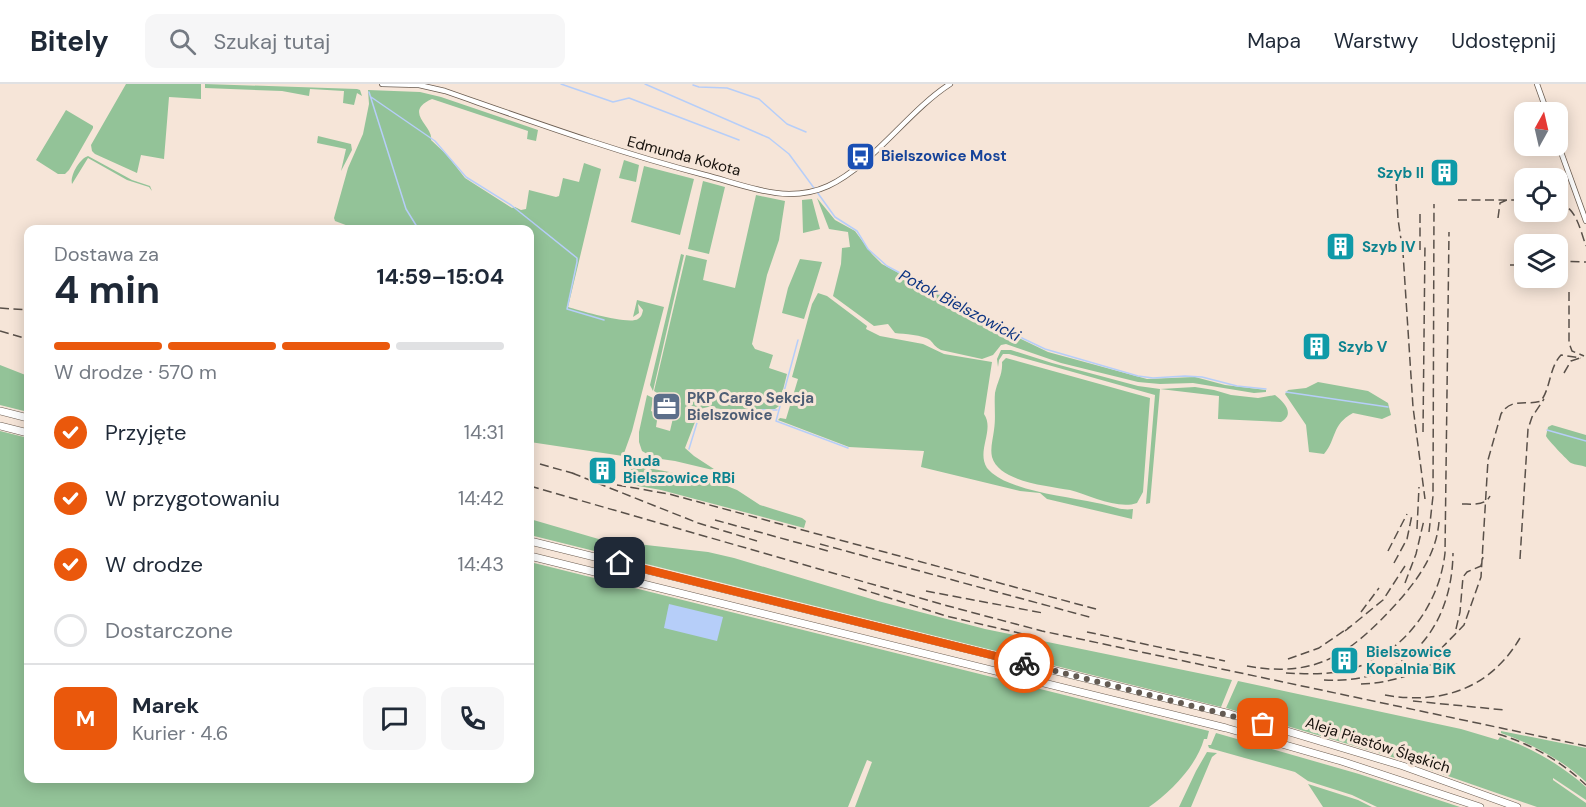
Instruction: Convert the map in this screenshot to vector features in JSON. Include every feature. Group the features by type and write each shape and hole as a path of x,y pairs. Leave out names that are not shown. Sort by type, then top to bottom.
{"highway":[{"path":"0,411 24,417"},
{"path":"0,426 24,432"},
{"name":"Aleja Piastów Śląskich","path":"534,542 1230,714 1402,766 1517,807"},
{"name":"Aleja Piastów Śląskich","path":"534,557 1226,728 1341,761 1480,807"}],"street":[{"name":"Edmunda Kokota","path":"382,84 419,85 445,91 615,150 748,186 788,194 816,191 848,174 937,93 950,84"},
{"path":"1537,84 1543,102"},
{"path":"1562,156 1586,221"}],"green space":[{"path":"126,84 201,84 201,99 169,97 164,159 141,155 137,173 95,154 91,145"},
{"path":"205,84 357,89 360,90 362,96 357,93 354,105 343,103 344,91 310,89 309,96 282,91 205,88"},
{"path":"368,90 420,92 538,130 536,141 527,139 528,131 432,99 423,104 420,109 419,114 431,135 431,140 447,155 465,178 512,208 526,209 529,190 559,196 563,178 579,182 584,163 601,169 568,307 605,317 633,320 642,315 643,310 638,304 639,313 633,317 637,300 664,307 632,431 623,456 534,443 534,225 346,225 335,221 348,168 363,134 369,104"},
{"path":"66,110 93,128 69,170 65,174 58,174 36,160"},
{"path":"318,136 351,144 352,150 341,171 346,149 317,143"},
{"path":"88,156 132,180 150,186 152,191 149,187 127,180 88,158 72,184 76,168"},
{"path":"624,160 639,165 636,182 619,178"},
{"path":"644,166 694,179 680,235 631,222"},
{"path":"703,181 725,187 709,254 688,249"},
{"path":"756,195 785,201 779,240 767,275 752,344 755,349 773,355 769,368 787,374 779,406 775,409 727,410 708,407 700,409 685,448 717,471 654,458 642,451 639,432 647,395 653,398 651,411 658,414 656,427 670,431 673,418 677,420 681,403 654,391 686,255 707,260 703,280 735,288"},
{"path":"817,198 835,220 855,231 882,264 1048,352 1147,379 1195,377 1225,385 1266,390 1266,392 1254,393 1193,383 1138,382 1061,363 1006,344 1001,345 993,355 982,359 941,350 923,337 895,333 888,324 874,326 833,296 841,264 842,248 850,247 848,232 829,229"},
{"path":"812,199 820,229 803,233 802,200"},
{"path":"681,254 684,255 653,391 650,385"},
{"path":"800,259 822,262 804,319 782,313 788,288"},
{"path":"818,293 827,296 867,326 866,329 880,336 923,344 944,354 992,362 984,414 988,427 983,455 987,468 995,475 1020,487 1119,509 1133,509 1132,519 1047,499 1040,493 1020,491 921,467 924,451 849,447 778,420 786,419 798,379 792,377 812,304"},
{"path":"1001,350 1011,350 1138,386 1160,389 1150,503 1146,504 1155,395 1009,354 1003,354 998,367 997,359"},
{"path":"1006,358 1150,398 1143,492 1137,503 1121,505 1070,490 1025,481 1004,472 996,465 991,450 995,425 995,393 1002,362"},
{"path":"0,365 24,374 24,411 0,405"},
{"path":"1318,382 1368,391 1388,403 1391,415 1382,419 1353,413 1341,422 1324,454 1309,452 1306,425 1285,394 1288,390 1306,388"},
{"path":"1195,387 1258,398 1275,395 1285,405 1288,412 1281,422 1218,419 1219,396 1160,389"},
{"path":"1552,425 1586,435 1586,467 1571,463 1547,438 1548,427"},
{"path":"0,431 24,437 24,783 534,783 534,563 1209,731 1196,758 1182,777 1166,794 1149,807 855,807 872,762 867,760 848,807 0,807"},
{"path":"632,465 712,480 737,490 760,505 802,518 806,521 804,528 661,490 627,484"},
{"path":"534,520 602,540 708,552 985,629 1232,680 1221,707 534,536"},
{"path":"1238,681 1461,729 1498,740 1500,737 1545,757 1586,787 1586,800 1553,778 1586,803 1586,807 1537,807 1402,760 1226,708"},
{"path":"1501,731 1586,748 1586,782 1556,759"},
{"path":"1216,733 1359,774 1460,807 1377,807 1352,795 1308,781 1295,772 1209,748 1208,745 1211,745"},
{"path":"1207,752 1217,753 1212,757 1191,807 1179,807 1196,771"},
{"path":"1308,784 1358,800 1372,807 1323,807"}],"water":[{"path":"669,604 723,617 717,641 664,628"}],"waterway":[{"path":"561,84 613,102 629,98 739,140"},
{"name":"Potok Bielszowicki","path":"645,84 769,138 789,154 814,188"},
{"path":"693,85 727,88 759,99 787,124 806,132"},
{"path":"369,92 406,209 416,225"},
{"path":"371,97 435,141 466,177 511,205 577,258 567,309 604,320"},
{"name":"Potok Bielszowicki","path":"817,192 835,217 857,231 868,249 887,266 1045,349 1138,376 1202,377 1237,386 1266,389"},
{"path":"798,340 776,421 848,448"},
{"name":"Potok Bielszowicki","path":"1286,392 1388,407"},
{"path":"689,449 700,413 705,410 777,410"},
{"name":"Potok Bielszowicki","path":"1547,430 1586,441"}],"railway":[{"path":"1396,182 1413,407 1425,499"},
{"path":"1458,200 1507,200"},
{"path":"1498,218 1500,203 1514,200"},
{"path":"1429,532 1433,496 1434,204"},
{"path":"1568,208 1573,213 1586,246"},
{"path":"1420,214 1420,253"},
{"path":"1286,673 1340,672 1384,654 1414,627 1435,592 1445,553 1449,232"},
{"path":"1423,432 1425,243"},
{"path":"1568,261 1586,262"},
{"path":"1569,292 1569,343 1572,351 1584,356"},
{"path":"0,308 24,310"},
{"path":"0,331 24,338"},
{"path":"1431,659 1464,625 1481,577 1488,460 1501,414 1514,404 1541,401 1554,366 1561,355 1581,358"},
{"path":"1564,373 1571,361 1583,357"},
{"path":"1520,559 1528,429 1532,417 1544,399"},
{"path":"540,464 579,475"},
{"path":"572,473 698,523 757,541"},
{"path":"617,485 669,494 1096,609"},
{"path":"534,487 1042,631 1586,746"},
{"path":"1417,529 1419,487"},
{"path":"1462,504 1482,503 1490,496"},
{"path":"1388,551 1407,514"},
{"path":"1394,563 1407,539 1412,515"},
{"path":"715,520 828,551"},
{"path":"1405,583 1416,554 1424,520"},
{"path":"1247,666 1294,669 1314,665 1348,648 1381,620 1419,576 1430,556 1439,522"},
{"path":"820,544 1093,618"},
{"path":"1324,680 1352,679 1378,673 1400,662 1418,647 1433,628 1444,606 1453,553"},
{"path":"1456,629 1463,577 1467,572 1481,566 1483,557"},
{"path":"1345,631 1383,600 1405,566"},
{"path":"858,588 946,616 1023,634"},
{"path":"1361,612 1379,588"},
{"path":"926,591 1043,613"},
{"path":"1288,659 1319,648 1351,626"},
{"path":"1087,632 1225,661"},
{"path":"1385,695 1406,698 1426,697 1444,695 1462,689 1479,681 1494,670 1508,656 1520,638"},
{"path":"1361,684 1402,677 1422,670 1440,659"},
{"path":"1413,701 1505,710"},
{"path":"1498,734 1545,754 1586,785"}],"way so far":[{"path":"1024,663 1263,724"}],"place":[{"name":"Bielszowice Most","path":"860,156"},
{"name":"Szyb II","path":"1445,173"},
{"name":"Szyb IV","path":"1341,247"},
{"name":"Szyb V","path":"1317,347"},
{"name":"PKP Cargo Sekcja Bielszowice","path":"666,407"},
{"name":"Ruda Bielszowice RBi","path":"602,470"},
{"name":"Bielszowice Kopalnia BiK","path":"1345,661"}],"route":[{"path":"620,563 1024,663"}]}
